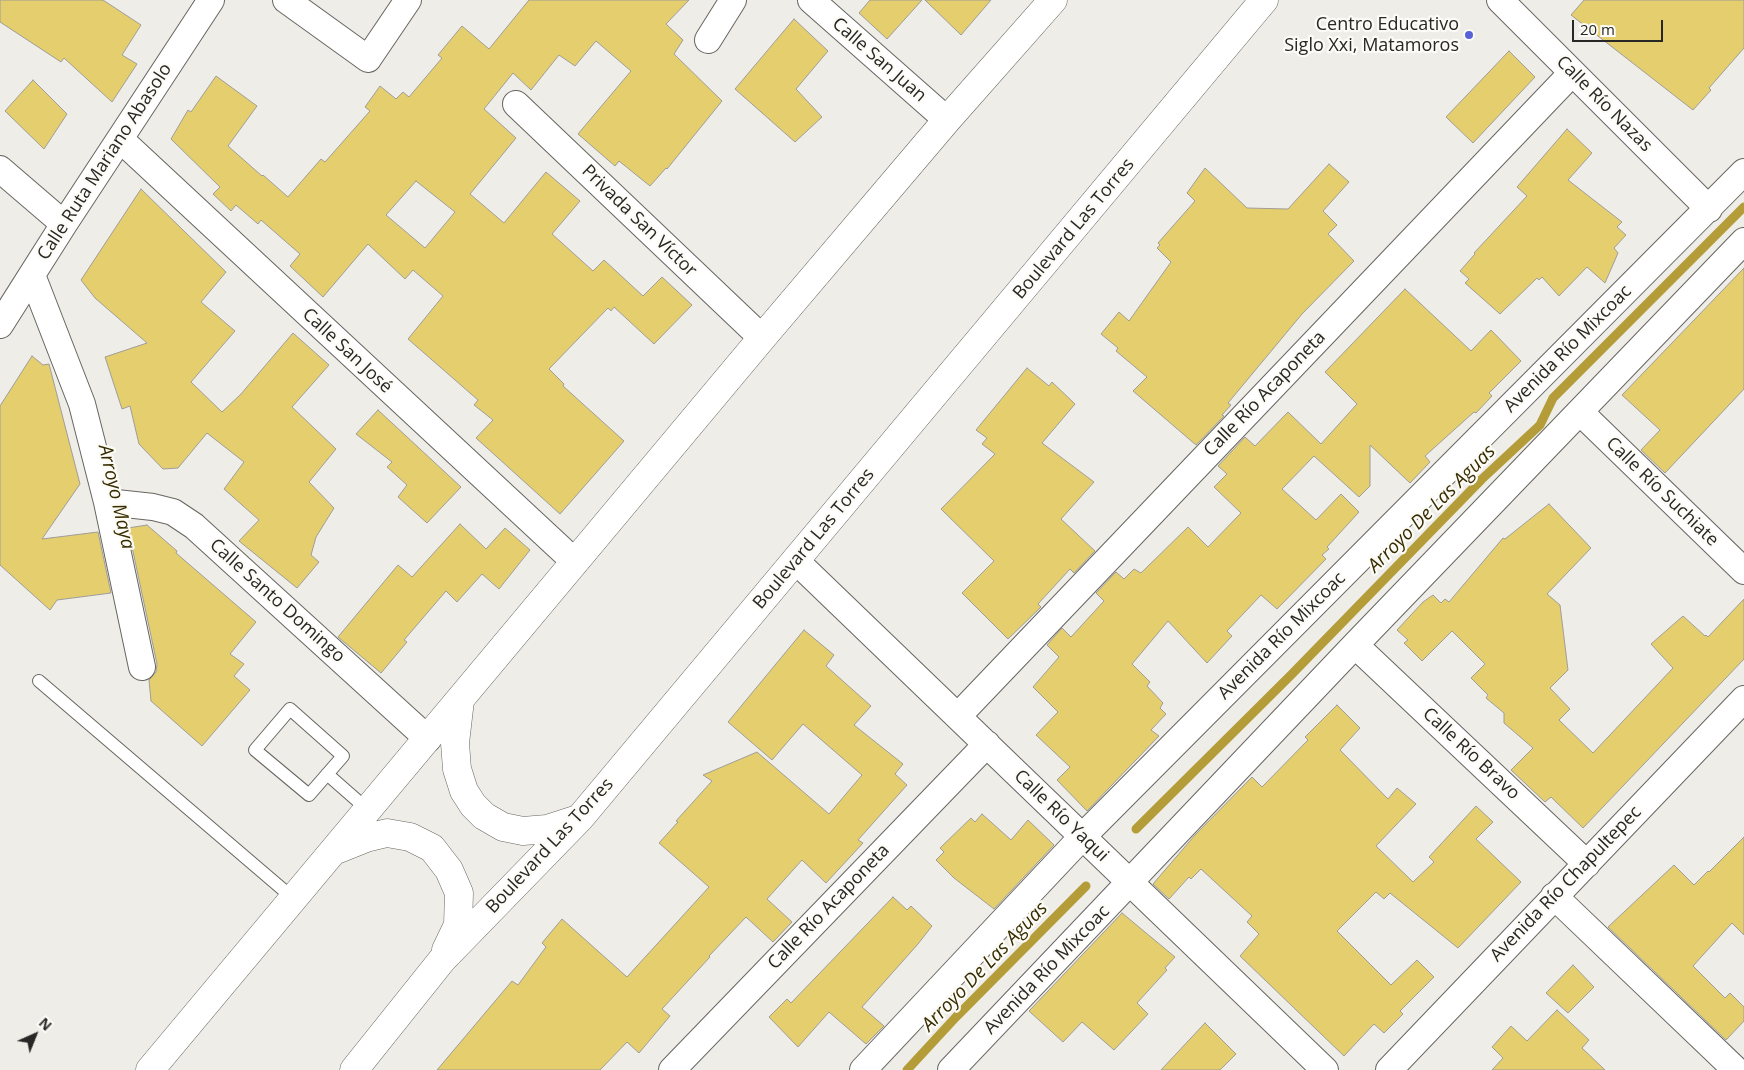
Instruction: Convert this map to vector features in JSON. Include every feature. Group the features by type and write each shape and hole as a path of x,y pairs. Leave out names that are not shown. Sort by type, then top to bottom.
{"main road":[{"path":"150,1070 762,338 947,120 1052,0"},
{"name":"Boulevard Las Torres","path":"354,1070 442,960 580,818 1264,0"},
{"path":"460,700 455,744 457,769 464,791 473,805 484,816 503,827 523,831 547,829 580,818"},
{"path":"334,851 366,838 387,833 410,837 432,848 449,870 459,893 458,924 442,960"}],"street":[{"name":"Calle Ruta Mariano Abasolo","path":"0,325 211,0"},
{"path":"286,0 368,59 408,0"},
{"path":"708,40 732,0"},
{"name":"Calle San Juan","path":"811,0 947,120"},
{"name":"Calle Río Nazas","path":"1500,0 1709,209"},
{"name":"Calle Río Acaponeta","path":"958,716 1572,72"},
{"name":"Privada San Víctor","path":"516,104 762,338"},
{"name":"Calle San José","path":"120,140 575,562"},
{"path":"0,169 64,224"},
{"name":"Avenida Río Mixcoac","path":"863,1070 1083,836 1744,172"},
{"name":"Avenida Río Mixcoac","path":"951,1070 1355,645 1744,241"},
{"path":"32,275 82,404 107,502 142,666"},
{"name":"Calle Río Suchiate","path":"1580,412 1744,571"},
{"name":"Calle Santo Domingo","path":"107,502 153,507 173,512 194,526 428,739"},
{"name":"Calle Río Yaqui","path":"796,561 1325,1070"},
{"name":"Calle Río Bravo","path":"1355,645 1586,864"},
{"name":"Avenida Río Chapultepec","path":"1389,1070 1554,896 1744,701"},
{"name":"Calle Río Acaponeta","path":"672,1070 987,744"},
{"path":"1554,896 1736,1070"}],"lane":[{"path":"39,681 294,899"},
{"path":"290,709 343,756 327,774 309,795 255,750 290,709"},
{"path":"327,774 368,810"}],"building":[{"path":"0,0 103,0 141,25 122,55 137,64 112,102 64,58 61,62 0,22"},
{"path":"529,0 689,0 666,24 683,40 674,54 722,101 667,169 650,186 619,161 615,166 578,134 631,71 596,41 575,66 559,55 531,90 513,73 484,109 516,138 470,194 504,223 546,172 580,201 552,234 593,271 604,260 643,296 662,277 692,305 654,344 614,307 611,311 608,308 549,369 564,384 563,386 624,441 560,514 476,438 493,420 474,405 478,400 408,339 443,296 413,270 405,279 368,244 323,297 290,266 300,254 261,220 258,224 236,205 231,211 213,194 220,187 171,139 188,110 191,112 216,76 257,106 228,146 288,197 321,159 325,162 370,111 365,107 380,86 396,99 403,92 409,97 442,58 438,55 462,26 489,49","holes":["416,181 455,212 425,248 386,215"]},
{"path":"870,0 922,0 887,39 859,13"},
{"path":"925,0 991,0 961,35"},
{"path":"1584,0 1744,0 1744,48 1709,88 1711,90 1693,110 1571,15"},
{"path":"794,19 828,51 796,89 822,117 795,142 735,89"},
{"path":"1509,51 1535,77 1473,143 1446,117"},
{"path":"33,80 67,114 44,149 5,111"},
{"path":"1567,129 1592,153 1568,180 1622,222 1617,227 1626,235 1614,248 1618,253 1605,283 1587,267 1559,296 1542,277 1539,280 1537,278 1500,314 1465,283 1469,279 1460,271 1474,253 1527,196 1517,187"},
{"path":"1329,164 1349,182 1323,211 1337,225 1328,234 1354,261 1302,314 1228,403 1231,405 1222,415 1224,416 1196,445 1133,391 1147,377 1116,351 1118,348 1101,334 1119,312 1129,321 1171,262 1157,248 1160,245 1158,243 1195,201 1187,193 1205,168 1247,208 1288,209"},
{"path":"141,189 226,272 201,302 235,331 191,382 222,412 241,394 293,333 329,365 292,407 336,449 309,482 334,508 316,537 311,555 319,562 297,588 239,541 259,520 224,489 244,462 207,433 178,468 163,469 139,444 130,406 122,409 105,357 147,343 95,298 81,280"},
{"path":"1744,268 1744,389 1665,473 1641,450 1660,430 1622,395"},
{"path":"1405,289 1471,351 1491,330 1521,361 1489,393 1492,396 1476,413 1474,412 1425,456 1430,462 1410,483 1370,445 1370,486 1359,497 1314,456 1282,489 1316,520 1341,494 1359,512 1327,547 1329,549 1322,555 1326,559 1277,609 1261,595 1227,631 1232,636 1207,663 1168,621 1132,664 1150,682 1147,686 1163,703 1160,708 1166,714 1151,730 1159,736 1087,811 1057,780 1070,767 1036,735 1058,712 1033,687 1059,657 1047,645 1062,628 1071,637 1104,601 1096,593 1116,572 1124,579 1134,569 1141,573 1188,527 1208,547 1241,513 1214,487 1227,474 1218,466 1245,437 1255,446 1288,412 1321,444 1357,404 1325,372"},
{"path":"32,356 43,365 49,364 80,484 42,539 98,532 111,593 57,600 50,610 0,565 0,406"},
{"path":"1027,368 1049,386 1052,382 1075,404 1042,443 1094,482 1061,519 1095,551 1074,573 1070,569 1038,604 1041,607 1008,639 962,593 994,561 941,509 995,454 982,444 987,438 976,430"},
{"path":"378,410 461,487 427,523 398,497 407,485 387,467 392,462 356,434"},
{"path":"1549,504 1591,548 1547,594 1560,605 1568,670 1550,688 1570,709 1559,720 1593,753 1673,668 1651,644 1683,616 1708,637 1744,599 1744,659 1583,828 1551,797 1545,802 1511,770 1533,748 1504,723 1504,713 1486,698 1488,695 1471,678 1485,664 1452,631 1422,661 1404,643 1408,640 1397,630 1423,602 1433,595 1441,603 1445,599 1449,602 1503,538 1505,539"},
{"path":"460,524 486,549 505,528 530,550 499,589 482,574 457,602 446,591 404,640 407,642 381,673 338,637 398,565 412,577"},
{"path":"147,525 177,551 176,553 256,622 230,654 244,664 234,676 250,690 202,746 151,701 149,680 156,672 157,664 128,528"},
{"path":"804,630 834,655 826,666 871,706 854,725 903,764 895,774 907,785 858,840 863,843 826,883 802,860 767,899 792,922 773,942 746,917 662,1009 670,1016 639,1053 627,1042 600,1070 437,1070 512,981 518,985 546,947 542,943 562,919 627,977 709,887 659,843 712,781 703,775 757,752 829,814 862,775 803,724 772,760 728,722"},
{"path":"1337,705 1360,728 1340,750 1388,799 1397,788 1416,804 1376,846 1413,882 1434,862 1429,857 1476,806 1493,822 1476,839 1521,882 1458,948 1390,893 1384,899 1376,892 1337,931 1391,985 1417,960 1434,977 1400,1011 1403,1014 1384,1033 1374,1024 1344,1056 1240,956 1259,934 1247,922 1252,916 1201,869 1191,879 1189,877 1169,899 1153,884 1195,835 1252,777 1262,787 1308,740 1305,737"},
{"path":"982,814 1011,840 1028,820 1054,845 994,909 954,878 936,860 944,852 940,848 971,818 975,822"},
{"path":"1744,837 1744,935 1732,923 1693,966 1725,998 1730,993 1744,1007 1744,1021 1726,1040 1608,927 1674,865 1694,885"},
{"path":"893,897 907,910 911,906 932,926 862,1007 884,1026 866,1044 829,1012 798,1047 769,1017 787,999 791,1003"},
{"path":"1122,913 1175,957 1165,968 1167,970 1137,1003 1148,1014 1114,1050 1082,1022 1063,1042 1029,1011"},
{"path":"1573,965 1594,987 1568,1013 1546,993"},
{"path":"1557,1010 1589,1040 1582,1048 1605,1070 1492,1070 1503,1058 1492,1047 1511,1026 1527,1041"},
{"path":"1205,1023 1236,1054 1220,1070 1161,1070"}],"waterway":[{"name":"Arroyo De Las Aguas","path":"1136,829 1291,675 1482,479 1540,425 1553,398 1744,207"},
{"name":"Arroyo De Las Aguas","path":"907,1070 956,1017 1086,886"}],"place":[{"name":"Centro Educativo Siglo Xxi, Matamoros","path":"1469,35"}],"water label":[{"name":"Arroyo Maya","path":"116,497"}]}
